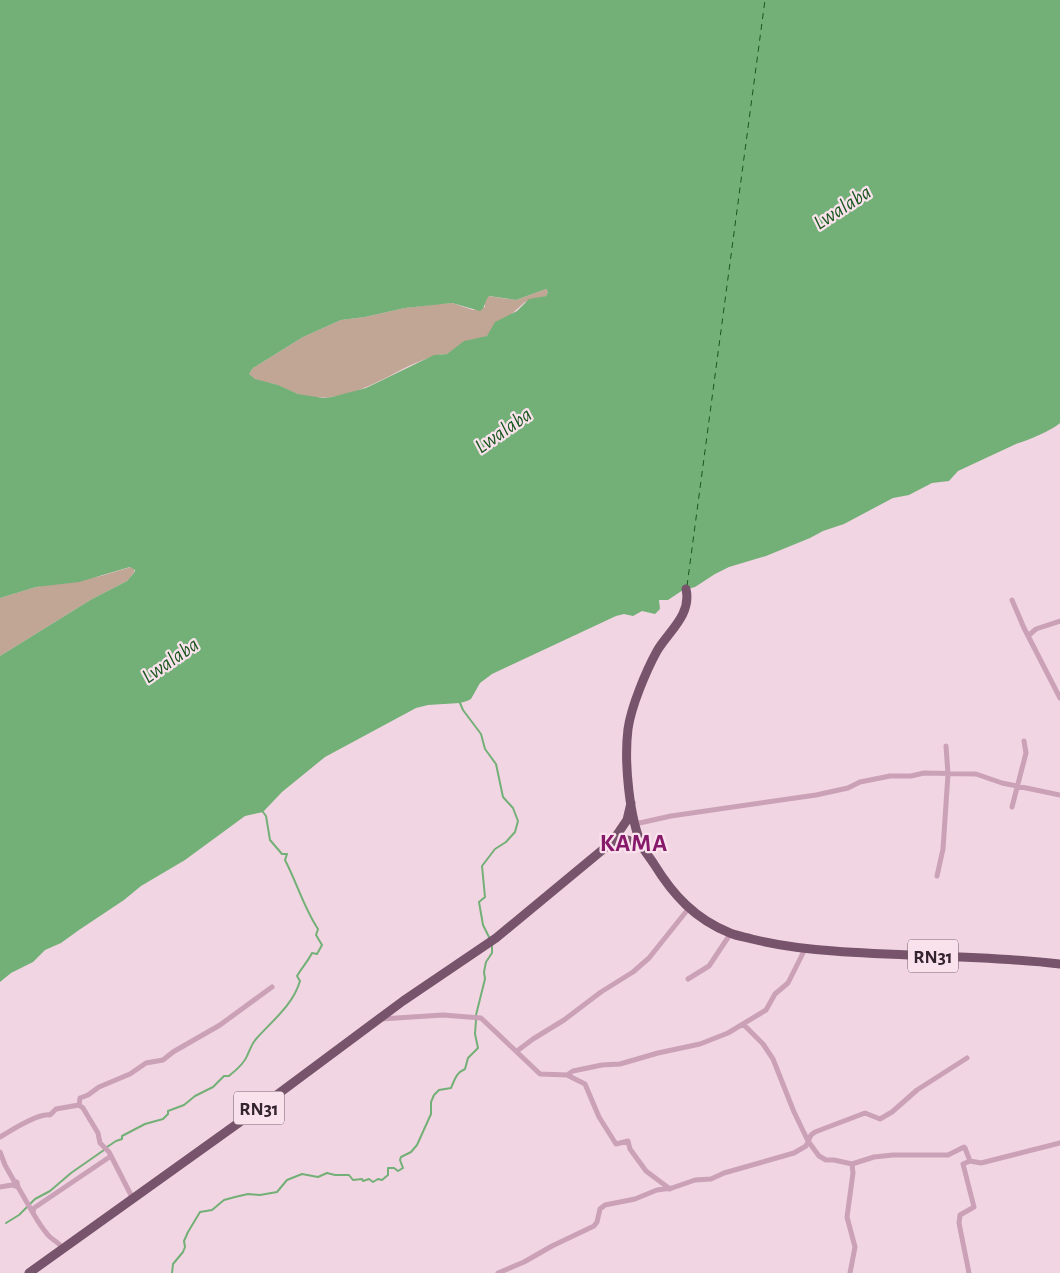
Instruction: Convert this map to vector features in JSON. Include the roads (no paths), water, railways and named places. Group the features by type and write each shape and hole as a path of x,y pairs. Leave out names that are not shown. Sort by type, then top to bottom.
{"main road":[{"path":"643,847 631,803 627,758 629,720 656,652 679,623 687,600 686,589"},
{"path":"612,842 627,820 631,803"},
{"path":"612,842 626,839 643,847"},
{"name":"RN31","path":"29,1273 380,1020 403,1001 492,940 612,842"},
{"name":"RN31","path":"643,847 668,887 689,908 731,933 779,946 805,949 1060,964"}],"street":[{"path":"1012,600 1060,698"},
{"path":"1028,636 1036,629 1060,621"},
{"path":"1012,807 1026,753 1024,741"},
{"path":"937,876 943,849 948,774 946,746"},
{"path":"636,824 671,816 816,795 888,776 978,774 1002,783 1060,795"},
{"path":"517,1051 564,1020 649,958 689,908"},
{"path":"688,979 709,966 731,933"},
{"path":"567,1075 573,1072 620,1064 700,1044 728,1033 766,1010 775,994 788,983 805,949"},
{"path":"79,1105 81,1097 88,1095 98,1087 130,1074 146,1064 162,1061 179,1048 220,1025 272,987"},
{"path":"380,1020 443,1015 480,1018 540,1074 567,1075 586,1084 599,1117 616,1144 628,1141 629,1147 646,1172 663,1182 670,1189"},
{"path":"743,1024 766,1048 773,1059 788,1098 808,1141 817,1155 825,1160 852,1164 874,1157 893,1155 948,1154 964,1147 970,1161"},
{"path":"498,1273 511,1269 552,1246 594,1226 600,1209 605,1205 634,1199 657,1190 670,1189 695,1180 711,1179 724,1173 794,1153 806,1146 815,1132 865,1113 880,1119 892,1112 917,1090 967,1058"},
{"path":"0,1137 34,1119 50,1115 56,1109 79,1105 83,1107 98,1133 100,1143 111,1156 133,1198"},
{"path":"970,1273 959,1216 974,1207 963,1164 970,1161 982,1163 1060,1143"},
{"path":"0,1152 8,1172 14,1181 17,1182 33,1213 51,1239 56,1241 63,1249"},
{"path":"33,1213 34,1208 38,1205 69,1186 83,1174 111,1156"},
{"path":"850,1273 855,1247 847,1217 853,1173 852,1164"},
{"path":"0,1187 10,1185 18,1187"}],"water":[{"name":"Lwalaba","path":"0,0 1060,0 1060,423 1052,429 958,471 949,481 932,483 909,495 893,498 844,524 766,556 729,567 695,587 683,590 668,600 659,600 660,609 655,614 642,611 633,616 624,614 616,616 492,674 480,683 471,699 467,701 416,708 325,757 282,792 263,812 245,816 185,860 141,886 124,900 61,943 45,950 33,962 11,973 0,982 0,656 92,599 127,581 135,570 130,567 79,582 36,587 0,598","holes":["546,289 548,292 546,296 529,299 517,311 495,322 487,336 464,341 447,354 434,355 366,388 323,398 298,394 278,385 255,379 249,374 253,368 303,337 341,320 405,308 452,303 480,311 489,296 516,300"]}],"waterway":[{"path":"460,703 481,734 485,749 496,764 503,797 513,808 518,821 515,832 506,842 495,849 482,866 485,897 479,902 483,925 490,939"},
{"path":"107,1147 122,1139 122,1136 145,1124 163,1119 168,1114 168,1111 184,1105 195,1096 213,1087 224,1076 229,1076 237,1070 246,1059 256,1039 292,998 300,981 297,976 312,953 317,954 322,945 316,935 318,929 285,860 287,854 282,854 270,840 266,816 263,812"},
{"path":"476,1015 485,979 486,962 492,953 492,943"},
{"path":"172,1273 173,1264 183,1252 185,1247 184,1241 200,1212 212,1210 224,1200 248,1194 260,1195 277,1192 287,1180 302,1174 318,1177 327,1173 349,1175 353,1180 362,1179 363,1181 369,1179 373,1182 378,1179 382,1180 388,1175 388,1168 394,1168 398,1171 403,1168 400,1160 401,1157 411,1152 417,1145 431,1114 431,1102 434,1095 439,1090 451,1088 458,1074 465,1069 468,1058 478,1048 475,1034 476,1020"},
{"path":"6,1223 19,1215 35,1199 50,1191 71,1173 104,1150"}],"district":[{"name":"KAMA","path":"634,842"}]}
